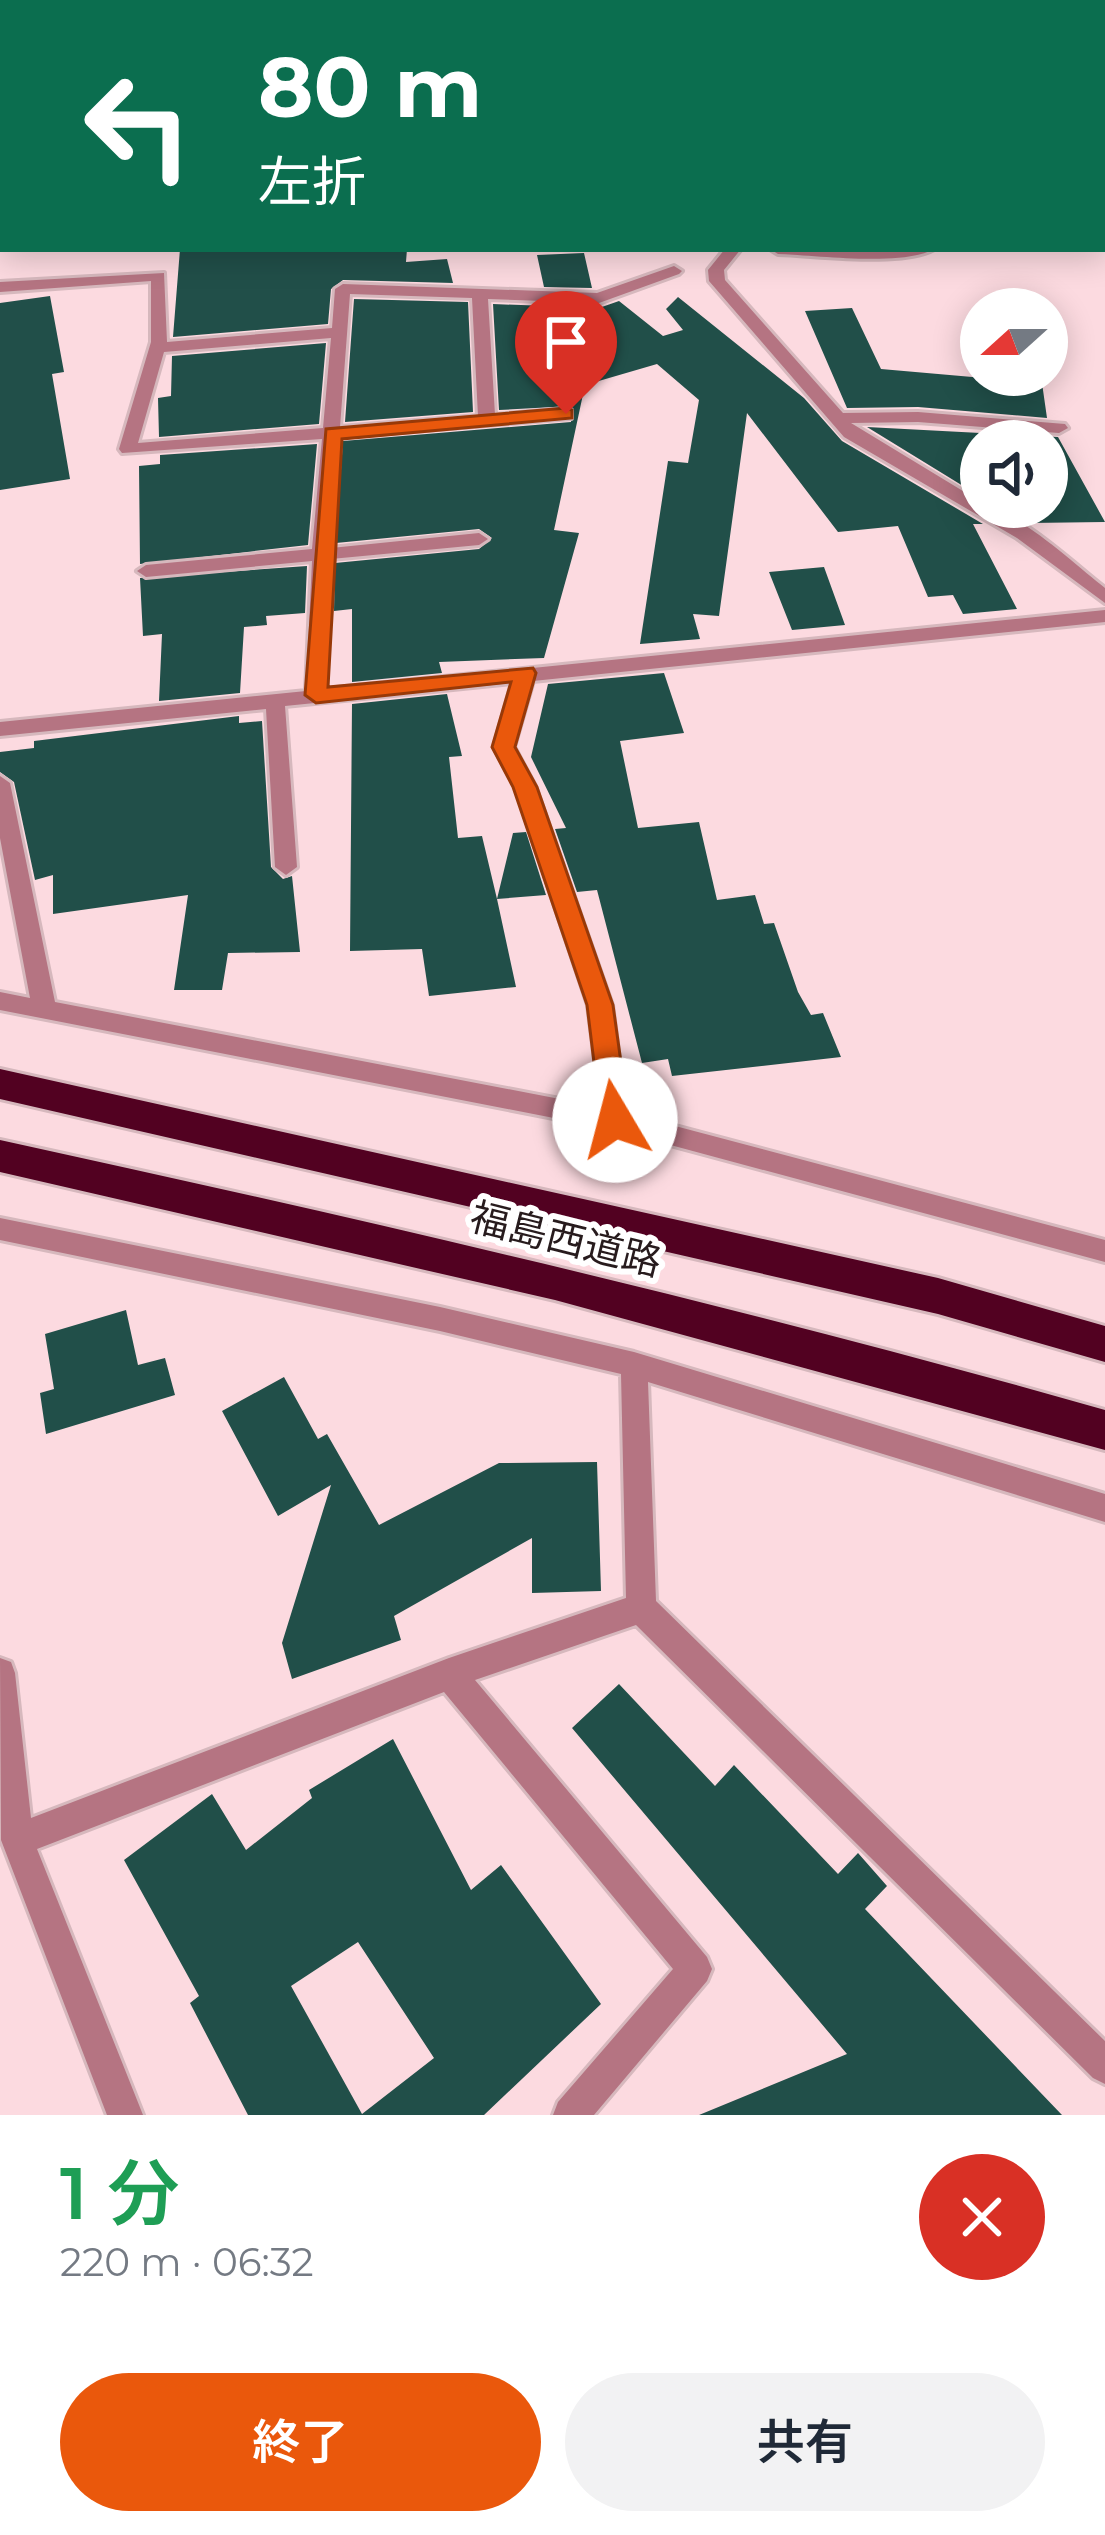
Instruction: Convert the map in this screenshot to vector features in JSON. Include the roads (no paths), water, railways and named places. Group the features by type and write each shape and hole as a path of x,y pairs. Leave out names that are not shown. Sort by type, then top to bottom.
{"highway":[{"name":"福島西道路","path":"0,1084 915,1290 1105,1344"},
{"name":"福島西道路","path":"0,1156 500,1269 904,1370 1105,1430"}],"street":[{"path":"730,252 716,269 717,281 850,433 1023,534 1105,597"},
{"path":"837,252 896,252"},
{"path":"316,695 344,289 599,298 674,272"},
{"path":"0,287 159,277 157,348 128,448 566,414"},
{"path":"479,294 488,421"},
{"path":"157,348 340,332"},
{"path":"838,418 960,420"},
{"path":"146,571 478,539"},
{"path":"0,729 1105,616"},
{"path":"525,673 504,747 525,787 600,1005 615,1120"},
{"path":"275,700 286,867"},
{"path":"0,783 44,1008"},
{"path":"0,1001 615,1120 1105,1251"},
{"path":"0,1229 634,1365 1105,1508"},
{"path":"634,1365 641,1608 1105,2066"},
{"path":"16,1840 449,1673 641,1608"},
{"path":"0,1673 16,1840 125,2115"},
{"path":"449,1673 695,1969 571,2115"}]}
